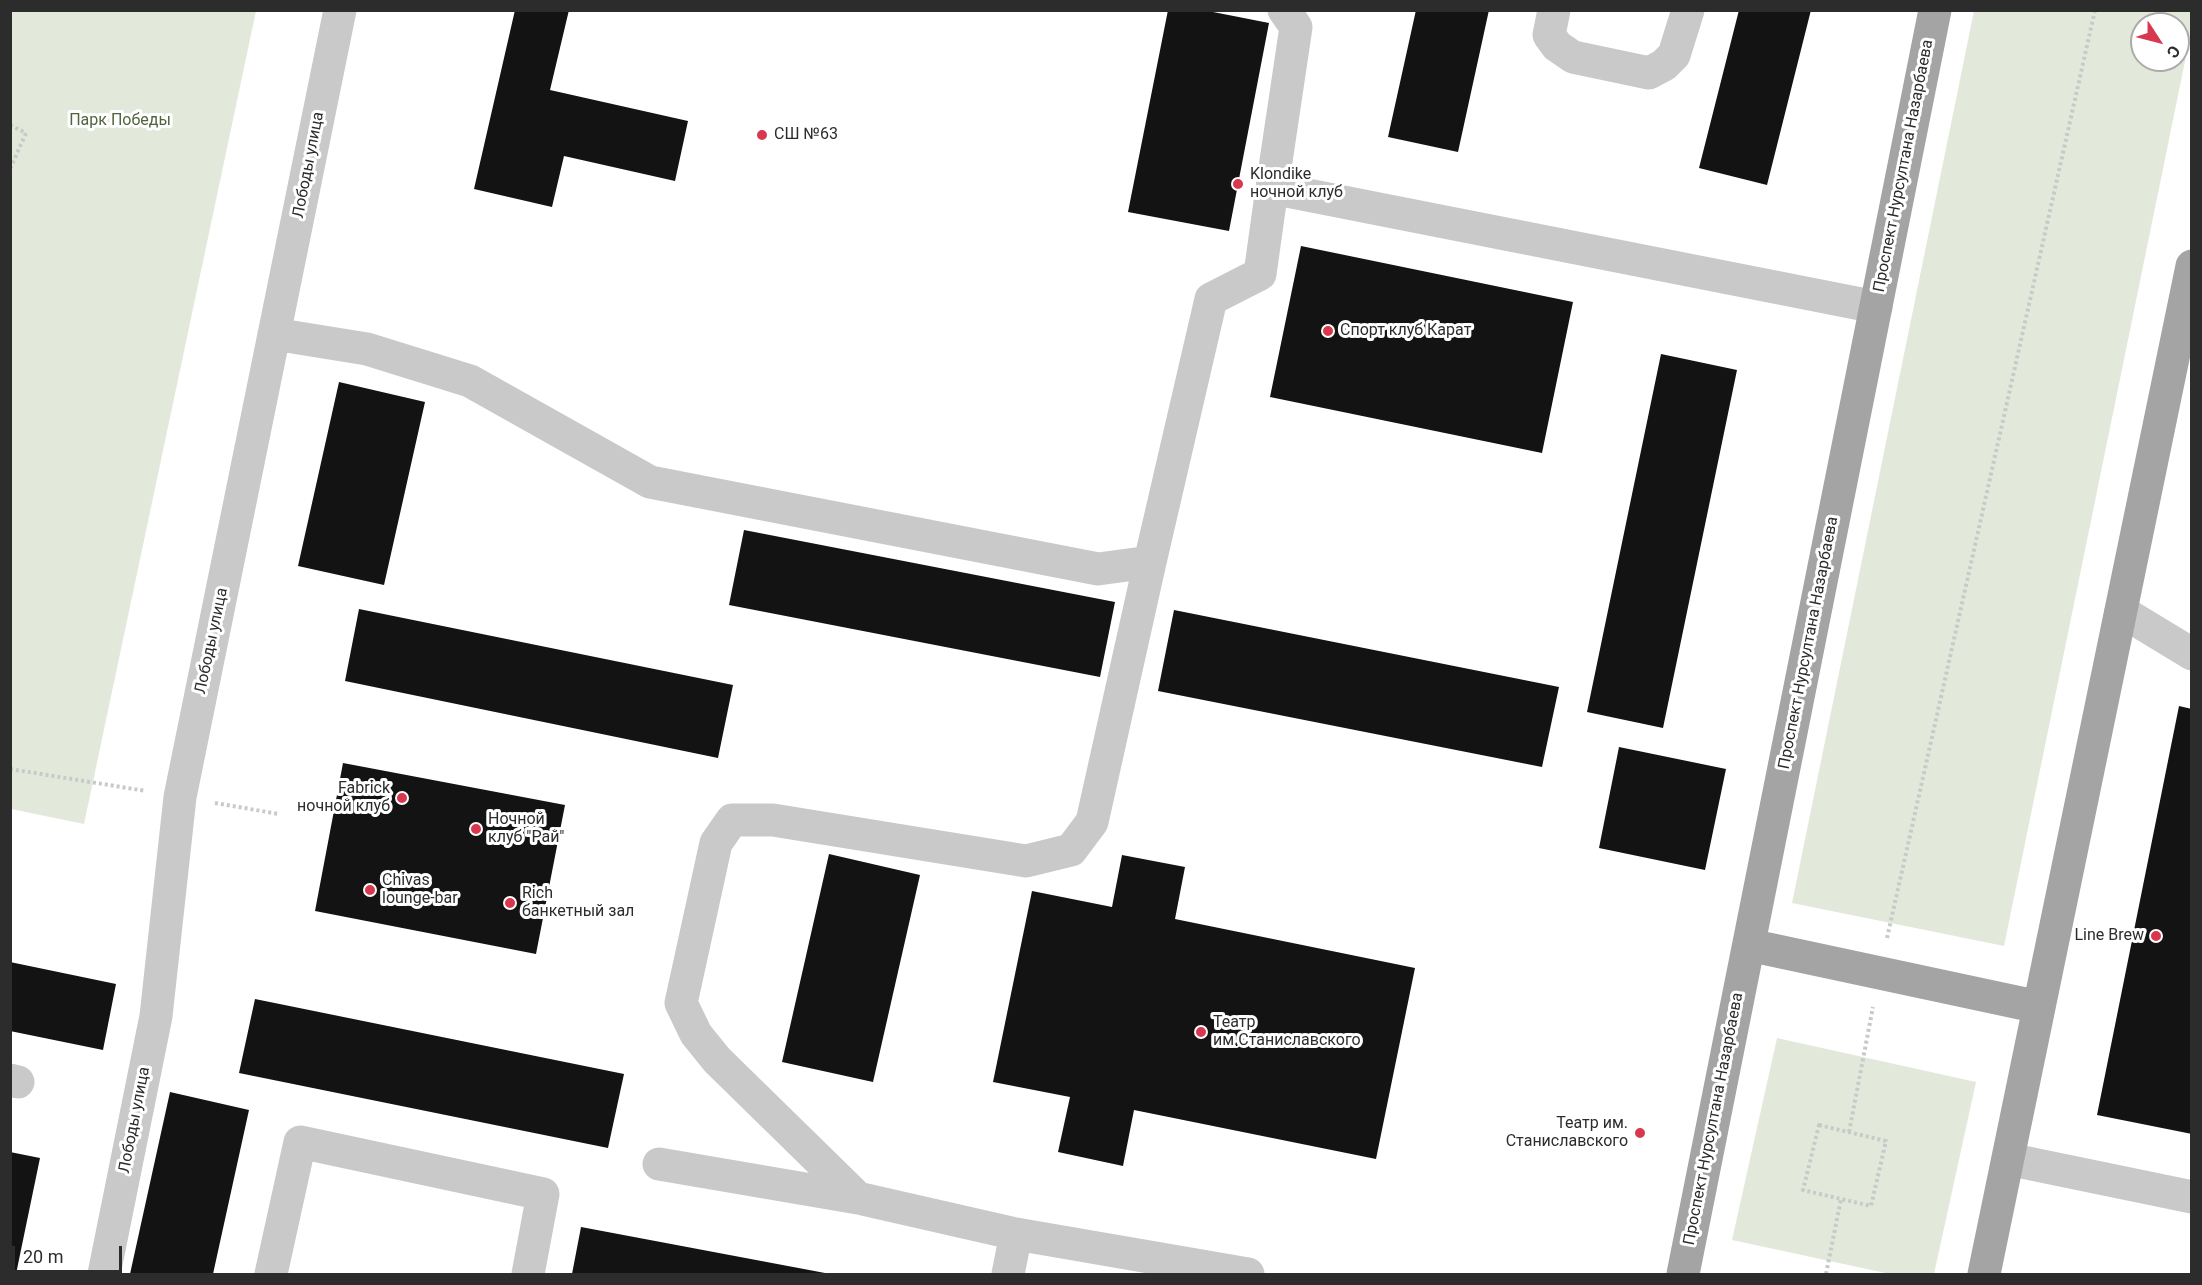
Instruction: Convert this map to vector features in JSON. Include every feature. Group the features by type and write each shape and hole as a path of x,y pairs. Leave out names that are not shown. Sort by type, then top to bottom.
{"main road":[{"name":"Проспект Нурсултана Назарбаева","path":"1683,1275 1935,10"},
{"path":"1984,1275 2192,266"},
{"path":"1749,945 2039,1007"}],"street":[{"name":"Лободы улица","path":"104,1275 156,1016 180,797 340,10"},
{"path":"858,1198 717,1060 696,1034 681,1003 716,843 732,820 773,820 1026,861 1071,850 1092,822 1211,299 1260,274 1296,27 1284,10"},
{"path":"1554,10 1550,35 1557,46 1573,57 1649,73 1664,65 1674,55 1688,10"},
{"path":"1272,188 1876,307"},
{"path":"274,334 368,349 470,381 650,482 1098,569 1150,562"},
{"path":"2121,611 2192,654"},
{"path":"271,1275 300,1142 543,1194 528,1275"},
{"path":"2008,1159 2192,1197"},
{"path":"659,1164 858,1198 1016,1234 1248,1275"},
{"path":"1008,1275 1016,1234"}],"path":[{"path":"1849,1132 1879,972 2096,10"},
{"path":"10,125 26,133 10,170"},
{"path":"1819,1125 1886,1141 1871,1206 1840,1199 1803,1190 1819,1125"},
{"path":"1826,1275 1840,1199"}],"green space":[{"name":"Парк Победы","path":"10,11 256,11 84,824 11,809"},
{"path":"1974,11 2192,11 2190,37 2190,12 2130,12 2130,72 2183,72 2004,946 1792,903"},
{"path":"1777,1038 1976,1082 1934,1274 1890,1274 1732,1240"}],"building":[{"path":"515,10 569,10 550,90 688,121 675,181 564,156 552,207 474,189"},
{"path":"1168,10 1203,10 1269,23 1229,231 1128,212"},
{"path":"1416,10 1489,10 1458,152 1388,137"},
{"path":"1739,10 1811,10 1767,185 1699,168"},
{"path":"1301,246 1573,302 1542,453 1270,397"},
{"path":"1661,354 1737,370 1663,728 1587,712"},
{"path":"339,382 425,402 384,585 298,566"},
{"path":"744,530 1115,602 1100,677 729,605"},
{"path":"359,609 733,685 718,758 345,681"},
{"path":"1174,610 1559,687 1542,767 1158,691"},
{"path":"2179,706 2192,709 2192,1134 2097,1115"},
{"path":"1619,747 1726,769 1705,870 1599,848"},
{"path":"343,763 565,805 536,954 315,911"},
{"path":"829,854 920,875 873,1082 782,1062"},
{"name":"Театр им.Станиславского","path":"1122,855 1185,867 1175,919 1415,968 1376,1159 1134,1110 1123,1166 1058,1152 1070,1097 993,1082 1032,891 1112,907"},
{"path":"10,962 116,984 103,1050 10,1031"},
{"path":"255,999 624,1074 608,1148 239,1073"},
{"path":"170,1092 249,1110 213,1274 130,1274"},
{"path":"10,1152 40,1158 16,1274 10,1274"},
{"path":"581,1227 825,1273 825,1274 572,1274"}],"place":[{"name":"СШ №63","path":"762,135"},
{"name":"Klondike ночной клуб","path":"1238,184"},
{"name":"Спорт клуб Карат","path":"1328,331"},
{"name":"Fabrick ночной клуб","path":"402,798"},
{"name":"Ночной клуб \"Рай\"","path":"476,829"},
{"name":"Chivas lounge-bar","path":"370,890"},
{"name":"Rich банкетный зал","path":"510,903"},
{"name":"Line Brew","path":"2156,936"},
{"name":"Театр им.Станиславского","path":"1201,1032"},
{"name":"Театр им. Станиславского","path":"1640,1133"}]}
